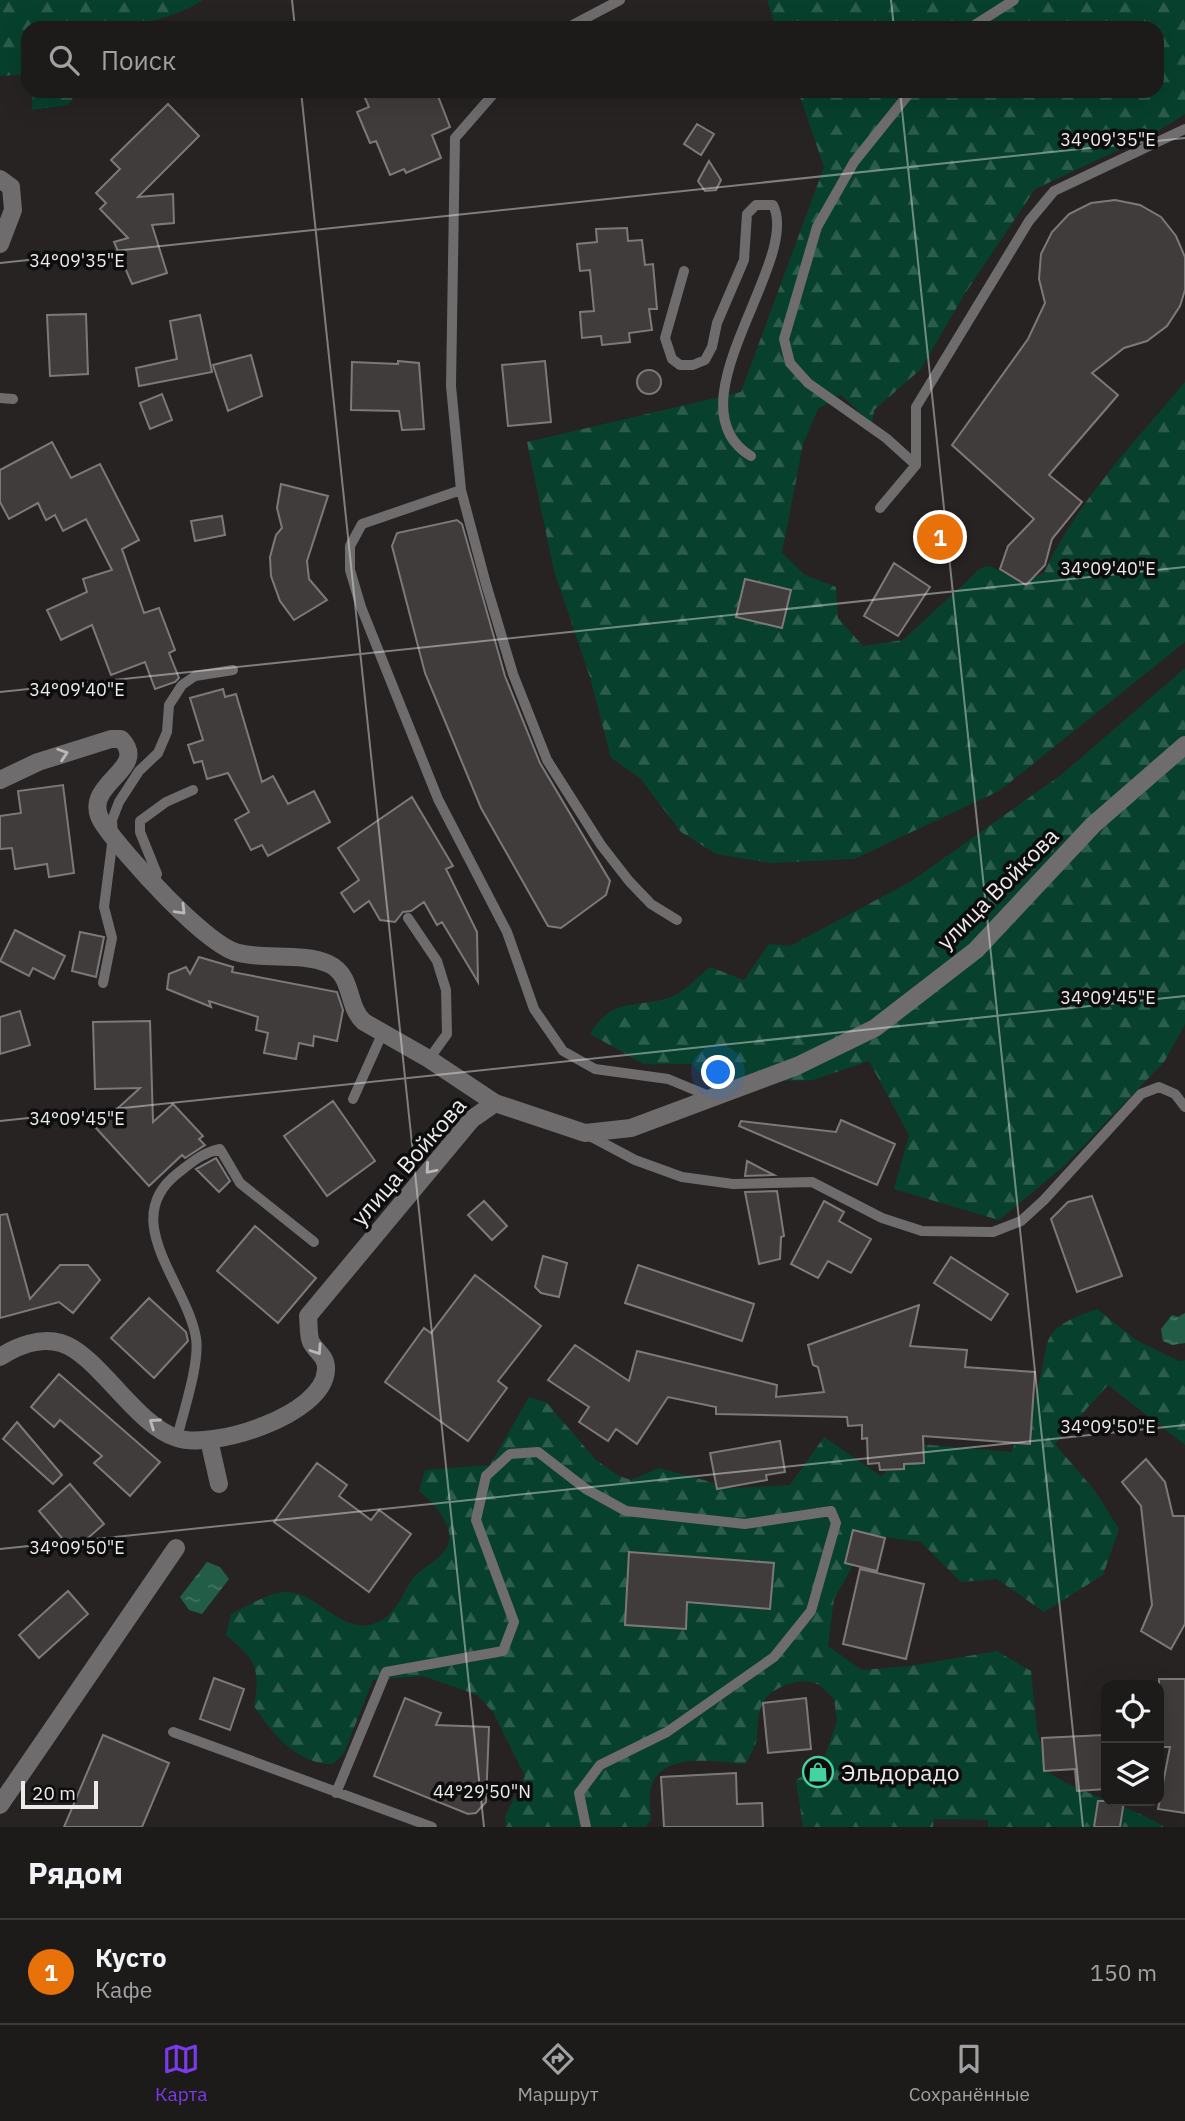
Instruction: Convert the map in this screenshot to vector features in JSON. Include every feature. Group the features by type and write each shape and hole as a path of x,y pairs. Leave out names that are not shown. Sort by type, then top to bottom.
{"street":[{"path":"0,179 10,187 13,210 0,244"},
{"path":"0,780 38,762 111,739 121,739 129,747 130,756 128,764 107,784 97,805 102,823 197,927 237,953 314,960 331,965 349,986 360,1018 495,1103"},
{"name":"улица Войкова","path":"0,1357 16,1347 36,1343 61,1343 81,1355 148,1420 177,1438 209,1440 286,1417 318,1391 326,1370 323,1354 311,1342 308,1316 472,1119 495,1103 585,1133 631,1128 717,1099 797,1066 874,1028 976,950 1093,825 1185,745"},
{"path":"209,1440 219,1484"},
{"path":"0,1805 176,1548"}],"lane":[{"path":"580,21 620,0"},
{"path":"981,21 1014,0"},
{"path":"490,98 455,138 451,386 461,491 513,674 547,760 601,845 629,881 650,904 677,920"},
{"path":"905,98 854,162 817,227 784,339 790,363 808,383 886,438 916,465"},
{"path":"880,508 916,465 916,407 1029,221 1054,191 1185,129"},
{"path":"684,271 665,338 672,359 680,365 693,365 705,360 712,347 717,323 744,260 747,214 756,205 773,205 778,215 776,239 731,355 724,400 727,423 739,448 751,456"},
{"path":"0,398 13,399"},
{"path":"461,491 362,524 350,546 350,570 360,607 438,799 507,932 534,1009 563,1051 595,1069 668,1079 717,1099"},
{"path":"103,983 111,938 104,907 113,837 112,820 119,802 139,771 158,753 167,732 169,705 181,685 195,676 233,670"},
{"path":"154,882 157,874 140,832 140,821 166,802 193,790"},
{"path":"408,918 437,961 446,990 447,1034 429,1059"},
{"path":"353,1099 383,1032"},
{"path":"585,1133 635,1160 682,1177 733,1184 812,1182 882,1218 922,1231 960,1234 993,1232 1021,1221 1044,1200 1141,1094 1159,1087 1175,1094 1185,1107"},
{"path":"177,1438 191,1384 196,1339 151,1225 164,1184 204,1153 219,1149 240,1183 314,1242"},
{"path":"336,1793 386,1672 503,1651 514,1622 476,1520 486,1476 510,1454 538,1452 586,1489 626,1511 745,1524 831,1511 835,1523 811,1611 774,1657 764,1665 667,1732 600,1765 579,1793 586,1827"},
{"path":"173,1732 432,1827"}],"green space":[{"path":"0,0 203,0 183,11 149,21 21,21 21,74 0,76"},
{"path":"767,0 1185,0 1185,114 1155,133 1035,189 964,295 921,369 874,410 872,424 841,395 818,409 803,444 782,553 805,575 836,587 838,618 863,646 903,640 981,568 990,566 1022,582 1044,573 1057,547 1090,497 1185,382 1185,642 999,791 854,859 771,863 716,854 681,832 640,778 611,758 590,677 554,571 527,442 741,392 824,167 800,98 1164,98 1164,21 774,21"},
{"path":"33,98 74,98 68,105 32,110"},
{"path":"1185,668 1185,1024 1164,1062 1063,1167 999,1220 894,1189 909,1135 869,1061 813,1080 709,1083 692,1064 644,1064 590,1034 607,1014 626,1006 676,995 710,967 744,980 769,944 790,946 910,882 1061,775"},
{"path":"1097,1309 1136,1340 1179,1361 1185,1360 1185,1445 1108,1385 1055,1444 1095,1491 1119,1529 1103,1575 1044,1612 997,1579 961,1582 921,1542 870,1535 834,1599 828,1646 862,1670 910,1666 997,1651 1031,1671 1037,1730 1048,1772 1101,1798 1101,1806 1120,1806 1164,1827 988,1827 988,1820 934,1819 933,1827 803,1827 796,1780 822,1764 837,1721 834,1699 817,1684 810,1682 784,1685 764,1700 754,1747 745,1764 692,1761 666,1768 657,1776 651,1787 651,1820 645,1827 506,1827 505,1817 525,1776 493,1712 477,1695 423,1676 373,1680 344,1753 333,1764 308,1759 287,1746 254,1706 257,1682 254,1665 244,1651 226,1635 231,1614 265,1597 286,1592 308,1598 351,1623 373,1624 388,1616 414,1577 440,1556 448,1545 448,1527 444,1519 419,1491 425,1470 490,1465 529,1397 546,1402 596,1460 619,1476 631,1480 659,1468 733,1488 790,1485 824,1437 881,1476 919,1444 1011,1452 1035,1400 1049,1338 1064,1324","holes":["630,1552 690,1556 685,1629 625,1625","698,1556 774,1563 770,1608 695,1602"]}],"water":[{"path":"1185,1313 1185,1343 1172,1345 1163,1341 1161,1329 1172,1315 1178,1317"},
{"path":"207,1562 220,1567 229,1579 202,1614 189,1610 180,1597"}],"building":[{"path":"365,98 439,98 450,127 432,135 441,158 406,173 404,169 390,175 376,141 370,143 357,112 369,107"},
{"path":"168,104 199,136 138,197 173,194 174,223 152,225 167,273 132,284 114,242 128,238 100,209 106,203 96,193 120,169 111,160"},
{"path":"697,124 714,134 701,155 684,144"},
{"path":"709,161 721,180 716,190 705,191 698,181"},
{"path":"1115,200 1140,205 1161,217 1176,236 1185,257 1185,290 1180,306 1167,326 1147,341 1124,348 1092,373 1118,395 1049,475 1082,502 1052,539 1045,565 1026,585 1000,569 1008,546 1034,519 952,445 1028,339 1045,303 1039,279 1041,254 1052,232 1069,214 1091,203"},
{"path":"627,228 628,241 642,240 645,265 653,264 657,309 649,309 652,330 629,333 630,342 602,345 601,336 582,338 580,312 594,311 590,270 580,271 577,244 597,242 596,229"},
{"path":"86,314 88,374 50,376 47,315"},
{"path":"200,315 212,372 139,386 136,368 177,359 170,321"},
{"path":"251,355 262,396 228,411 213,365"},
{"path":"398,361 419,363 424,429 402,430 399,411 351,410 352,362 398,364"},
{"path":"545,361 551,422 508,426 502,365"},
{"path":"649,370 660,377 661,382 654,393 649,394 638,387 637,382 644,371"},
{"path":"162,394 172,420 150,429 140,403"},
{"path":"52,442 71,478 100,464 139,540 122,549 144,613 159,608 175,650 169,653 179,678 175,682 155,689 145,662 111,675 92,625 61,640 47,610 87,592 83,579 112,570 86,519 63,531 55,515 46,520 38,503 9,519 0,502 0,470"},
{"path":"281,484 328,496 307,561 309,579 327,600 294,620 280,601 271,576 270,557 276,535 282,528 277,508"},
{"path":"222,516 225,535 195,541 191,521"},
{"path":"457,520 462,524 505,676 540,763 610,881 606,895 561,928 548,926 481,808 425,673 392,546 397,533"},
{"path":"894,563 930,587 898,636 864,616"},
{"path":"745,579 791,590 782,628 736,617"},
{"path":"223,689 225,697 236,694 262,782 273,776 288,804 314,791 330,822 268,856 262,845 251,850 235,820 249,812 228,773 207,779 202,761 194,763 188,745 203,740 190,698"},
{"path":"63,785 74,873 49,877 47,864 15,869 12,848 0,849 0,816 21,813 18,791"},
{"path":"412,797 453,866 446,869 477,932 478,982 442,922 437,925 424,902 411,911 403,912 395,922 380,920 369,901 354,912 341,893 359,880 338,848"},
{"path":"15,930 65,956 54,979 33,968 29,976 0,961"},
{"path":"80,932 104,937 96,977 72,971"},
{"path":"199,957 233,967 232,972 337,992 343,1010 337,1041 314,1036 313,1046 299,1043 296,1059 264,1053 268,1033 256,1030 258,1017 209,1001 211,1007 167,989 169,974 186,967 190,974"},
{"path":"20,1011 30,1045 0,1054 0,1017"},
{"path":"150,1021 153,1122 173,1104 203,1136 199,1139 205,1145 185,1158 182,1155 149,1186 96,1128 140,1088 95,1089 93,1022"},
{"path":"333,1101 375,1161 327,1196 284,1136"},
{"path":"841,1120 895,1144 877,1185 739,1126 741,1121 836,1132"},
{"path":"216,1158 230,1181 219,1192 196,1169"},
{"path":"747,1161 774,1175 745,1176"},
{"path":"777,1191 784,1236 781,1237 780,1259 759,1264 745,1192"},
{"path":"1092,1196 1122,1276 1077,1292 1051,1219 1068,1202"},
{"path":"484,1201 507,1226 492,1240 468,1215"},
{"path":"824,1201 844,1212 839,1221 871,1239 851,1273 828,1261 818,1278 791,1264"},
{"path":"7,1214 30,1299 60,1265 88,1265 100,1280 73,1313 59,1302 0,1318 0,1215"},
{"path":"255,1226 316,1278 278,1323 217,1271"},
{"path":"543,1256 567,1263 559,1297 541,1293 535,1287"},
{"path":"951,1257 1008,1294 991,1320 934,1283"},
{"path":"638,1265 754,1304 742,1341 625,1303"},
{"path":"475,1275 541,1326 498,1381 507,1388 468,1441 385,1382 424,1328 431,1333"},
{"path":"149,1298 186,1332 188,1341 154,1378 111,1338"},
{"path":"919,1305 910,1346 967,1350 965,1367 1035,1372 1030,1444 923,1436 924,1463 904,1464 904,1469 880,1470 879,1463 868,1464 867,1438 862,1439 862,1425 848,1426 847,1417 716,1414 716,1407 668,1397 637,1444 616,1429 608,1441 579,1422 589,1407 548,1380 575,1345 629,1381 637,1351 777,1385 776,1397 824,1392 818,1367 813,1365 808,1345"},
{"path":"59,1374 160,1462 130,1496 94,1463 102,1456 60,1420 54,1427 31,1407"},
{"path":"17,1422 62,1475 53,1484 3,1439"},
{"path":"780,1441 785,1472 766,1475 767,1480 717,1489 710,1453"},
{"path":"1146,1459 1165,1482 1173,1516 1185,1516 1185,1624 1171,1649 1141,1631 1152,1605 1141,1506 1122,1482"},
{"path":"317,1463 347,1485 339,1496 371,1520 379,1510 411,1534 369,1592 274,1522"},
{"path":"70,1484 104,1524 73,1551 39,1511"},
{"path":"853,1530 885,1538 877,1571 845,1563"},
{"path":"629,1552 774,1563 770,1609 687,1602 686,1629 625,1625"},
{"path":"860,1569 924,1584 906,1659 843,1644"},
{"path":"68,1591 88,1614 39,1658 19,1635"},
{"path":"214,1678 244,1689 230,1730 200,1719"},
{"path":"1185,1679 1185,1813 1158,1809 1159,1806 1164,1806 1164,1778 1170,1747 1164,1747 1164,1680 1159,1680"},
{"path":"405,1698 441,1713 436,1725 489,1727 486,1802 476,1813 468,1814 374,1776"},
{"path":"806,1698 811,1749 768,1753 763,1703"},
{"path":"103,1735 169,1763 142,1827 64,1827"},
{"path":"1101,1735 1101,1789 1077,1791 1075,1769 1044,1771 1042,1738"},
{"path":"736,1773 737,1804 762,1803 763,1827 664,1827 661,1777"},
{"path":"1098,1801 1101,1801 1101,1806 1123,1806 1120,1827 1094,1827"}],"place":[{"name":"Кусто","path":"940,537"},
{"name":"Эльдорадо","path":"818,1772"}]}
